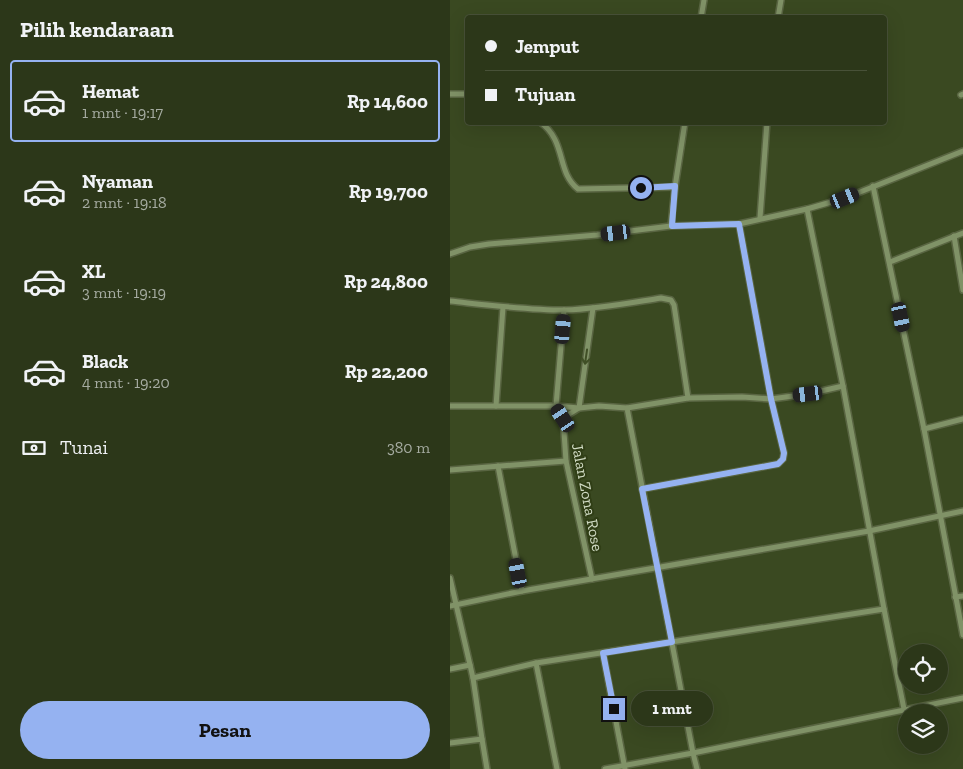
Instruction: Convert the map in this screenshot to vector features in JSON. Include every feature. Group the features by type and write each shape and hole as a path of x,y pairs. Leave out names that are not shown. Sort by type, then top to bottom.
{"street":[{"path":"702,15 704,0"},
{"path":"778,15 780,0"},
{"path":"450,94 465,94"},
{"path":"543,125 553,134 568,179 578,190 675,186"},
{"path":"672,226 675,186 685,125"},
{"path":"760,218 766,125"},
{"path":"450,254 470,247 489,244 597,235 672,226 739,224 807,209 845,198 963,150"},
{"path":"873,186 924,429 963,635"},
{"path":"807,209 844,386 869,531 903,704"},
{"path":"642,489 778,464 783,459 784,453 771,399 739,224"},
{"path":"890,262 963,233"},
{"path":"954,236 963,290"},
{"path":"450,301 503,307 564,310 593,308 661,298 671,300 674,305 688,398"},
{"path":"496,406 503,307"},
{"path":"579,408 593,308"},
{"path":"556,406 564,310"},
{"path":"450,406 556,406 579,408 600,406 626,408 688,398 742,397 771,399 808,394 844,386"},
{"name":"Jalan Zona Rose","path":"556,406 563,418 566,461 592,580"},
{"path":"563,418 579,408"},
{"path":"626,408 696,769"},
{"path":"924,429 963,419"},
{"path":"450,470 566,461"},
{"path":"498,466 522,591"},
{"path":"453,606 522,591 869,531 963,511"},
{"path":"450,578 453,606 473,678 487,769"},
{"path":"955,598 963,596"},
{"path":"473,678 536,663 884,609"},
{"path":"603,653 625,767"},
{"path":"536,663 557,769"},
{"path":"450,669 470,665"},
{"path":"931,704 963,698"},
{"path":"605,769 625,767 898,710"},
{"path":"450,743 482,739"}],"route":[{"path":"614,709 603,653 672,642 642,489 778,464 783,459 784,453 771,399 739,224 672,226 675,186 641,188"}]}
